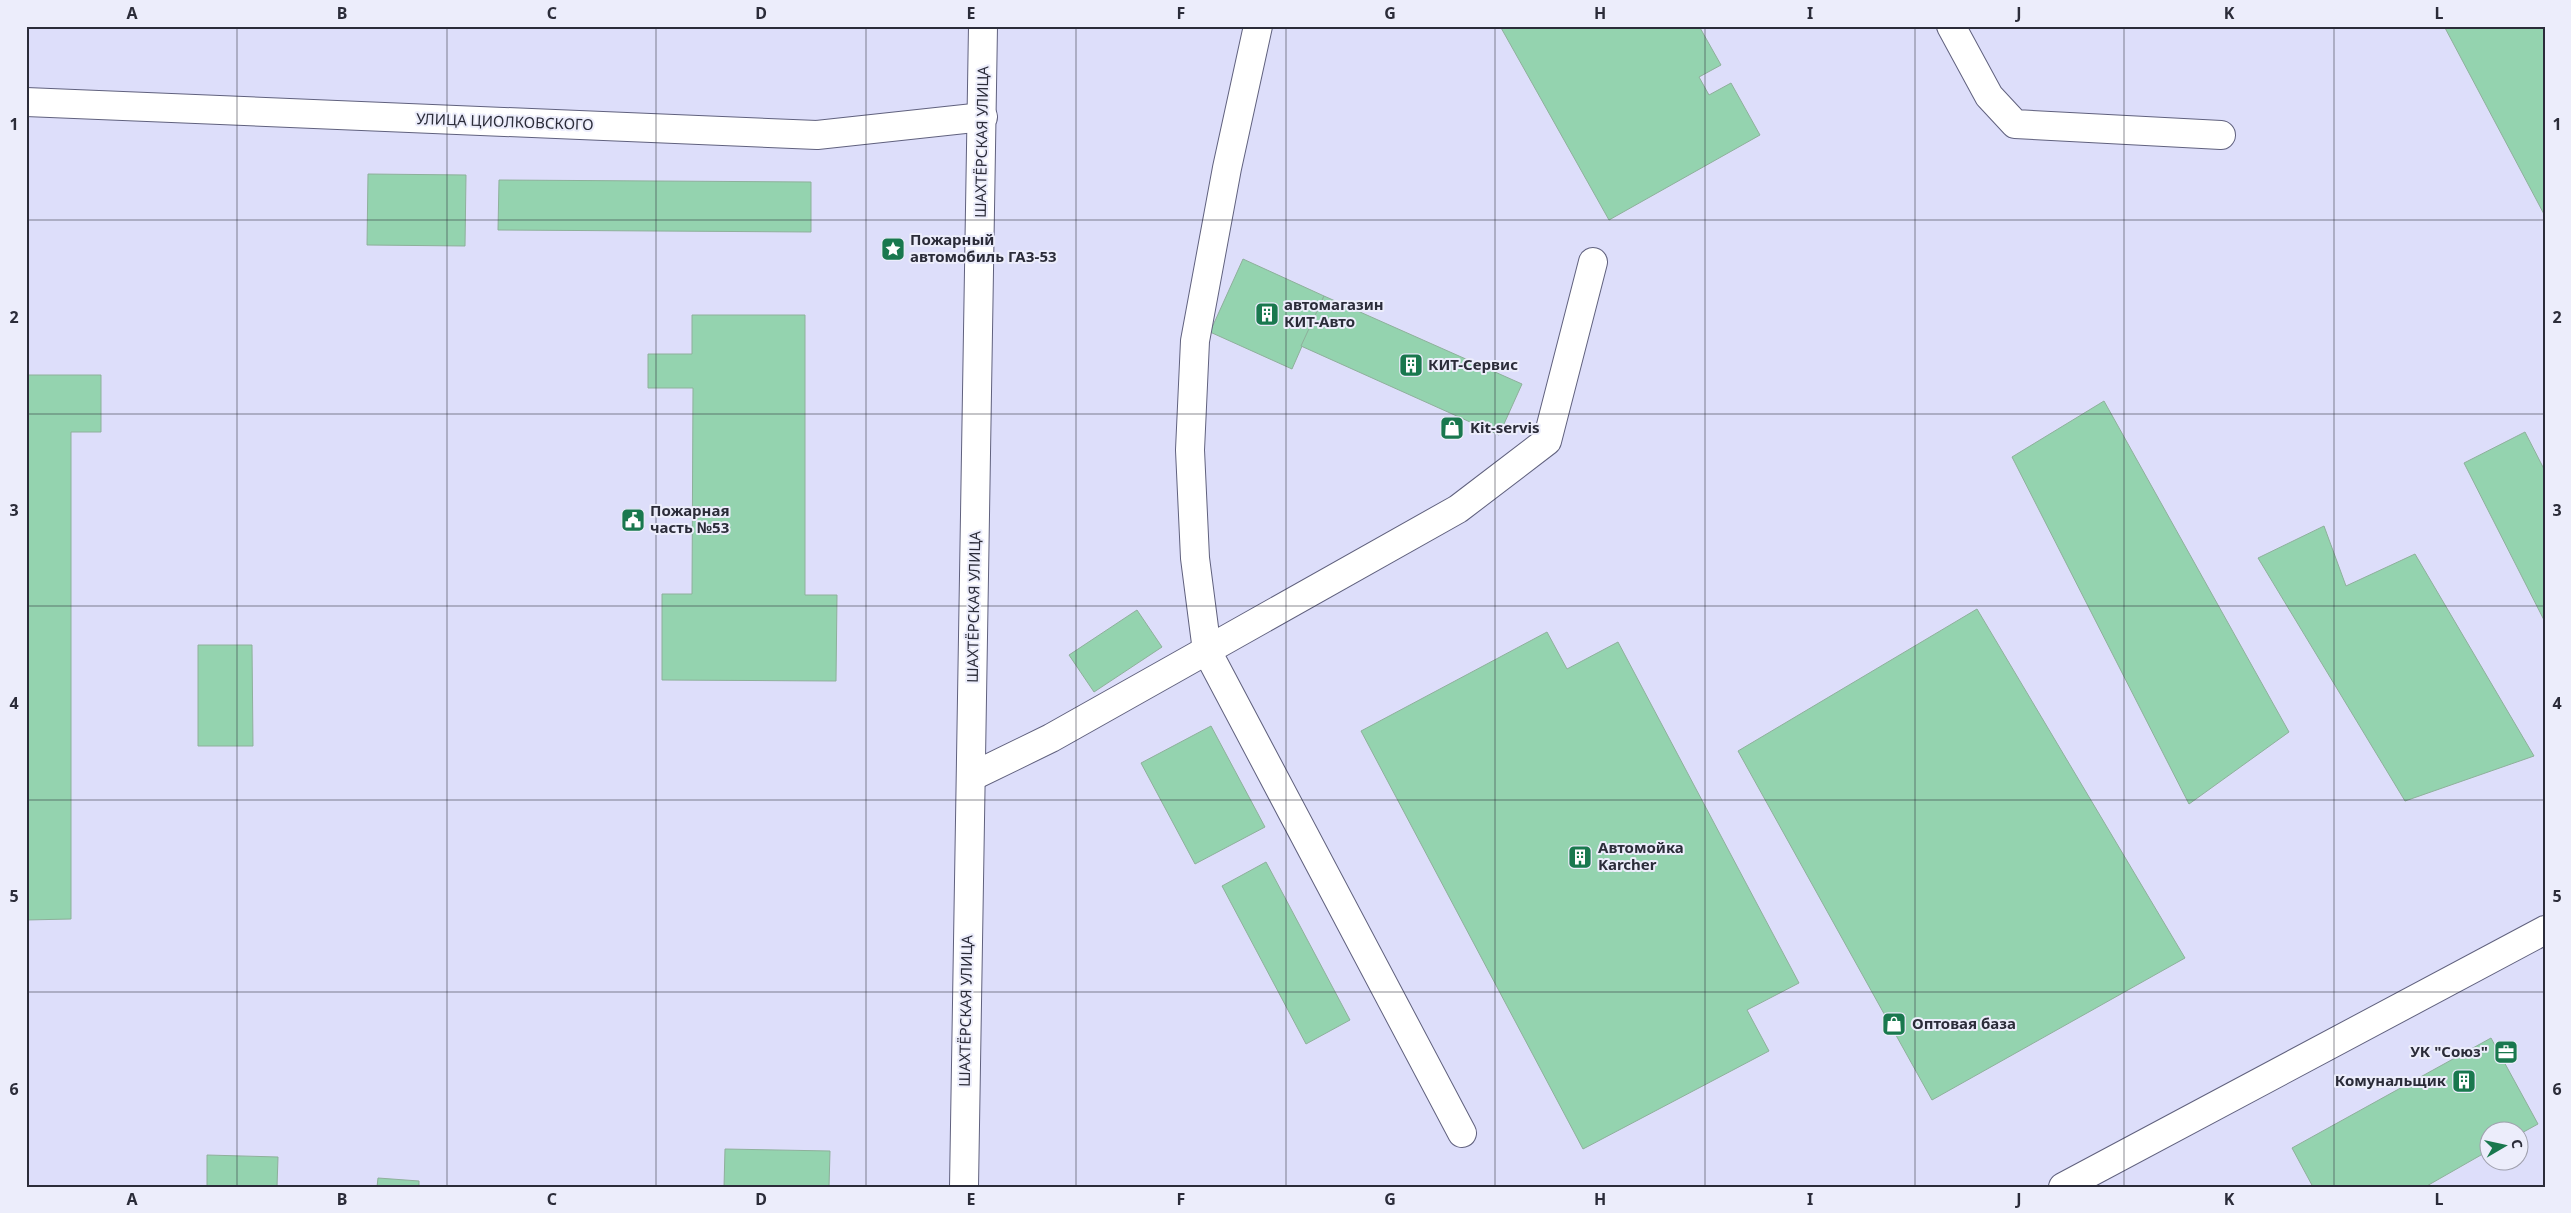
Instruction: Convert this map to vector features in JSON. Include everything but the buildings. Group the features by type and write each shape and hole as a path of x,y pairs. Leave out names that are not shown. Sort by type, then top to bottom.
{"main road":[{"name":"ШАХТЁРСКАЯ УЛИЦА","path":"964,1187 983,26"},
{"path":"1258,26 1227,168 1195,341 1190,450 1194,558 1207,651 1462,1133"},
{"path":"1951,26 1989,96 2014,124 2221,134"},
{"name":"УЛИЦА ЦИОЛКОВСКОГО","path":"26,102 817,134 983,117"},
{"path":"971,777 1051,738 1458,509 1547,441 1593,262"},
{"path":"2063,1187 2545,930"}],"place":[{"name":"Пожарный автомобиль ГАЗ-53","path":"893,249"},
{"name":"автомагазин КИТ-Авто","path":"1267,314"},
{"name":"КИТ-Сервис","path":"1411,365"},
{"name":"Kit-servis","path":"1452,428"},
{"name":"Пожарная часть №53","path":"633,520"},
{"name":"Автомойка Karcher","path":"1580,857"},
{"name":"Оптовая база","path":"1894,1024"},
{"name":"УК \"Союз\"","path":"2506,1052"},
{"name":"Комунальщик","path":"2464,1081"}]}
